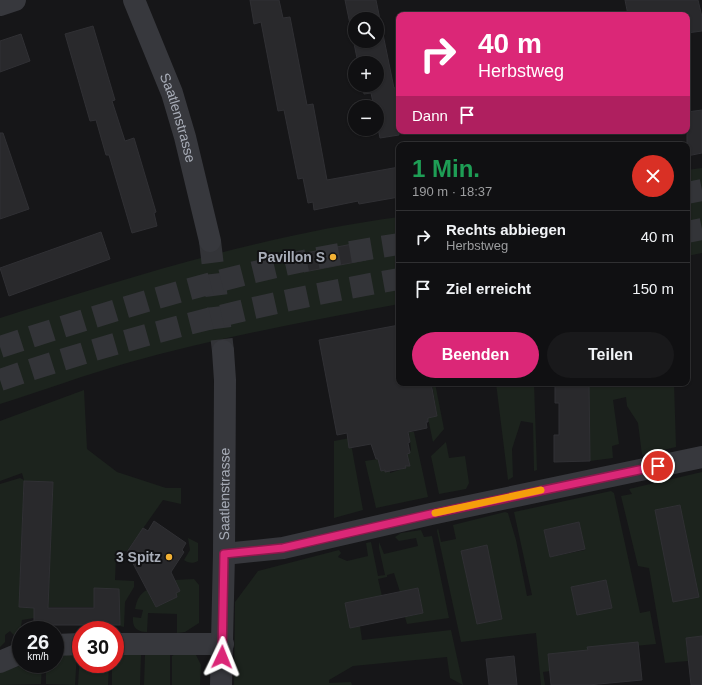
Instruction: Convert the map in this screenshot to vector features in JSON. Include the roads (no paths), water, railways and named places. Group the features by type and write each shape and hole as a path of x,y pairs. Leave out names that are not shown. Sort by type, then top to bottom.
{"street":[{"path":"0,5 16,0"},
{"name":"Saatlenstrasse","path":"134,0 172,93 185,137 210,240"},
{"name":"Saatlenstrasse","path":"221,685 224,554 225,380 223,351"},
{"path":"224,554 283,548 431,514 702,457"},
{"path":"124,644 223,644"},
{"path":"0,662 12,657"}],"tunnel":[{"path":"690,192 702,190"},
{"path":"690,231 702,229"},
{"path":"210,241 223,351"},
{"path":"0,347 107,313 216,282 303,261 396,244"},
{"path":"0,380 98,349 248,309 396,280"}],"place":[{"name":"Pavillon S","path":"333,257"},
{"name":"3 Spitz","path":"169,557"}]}
